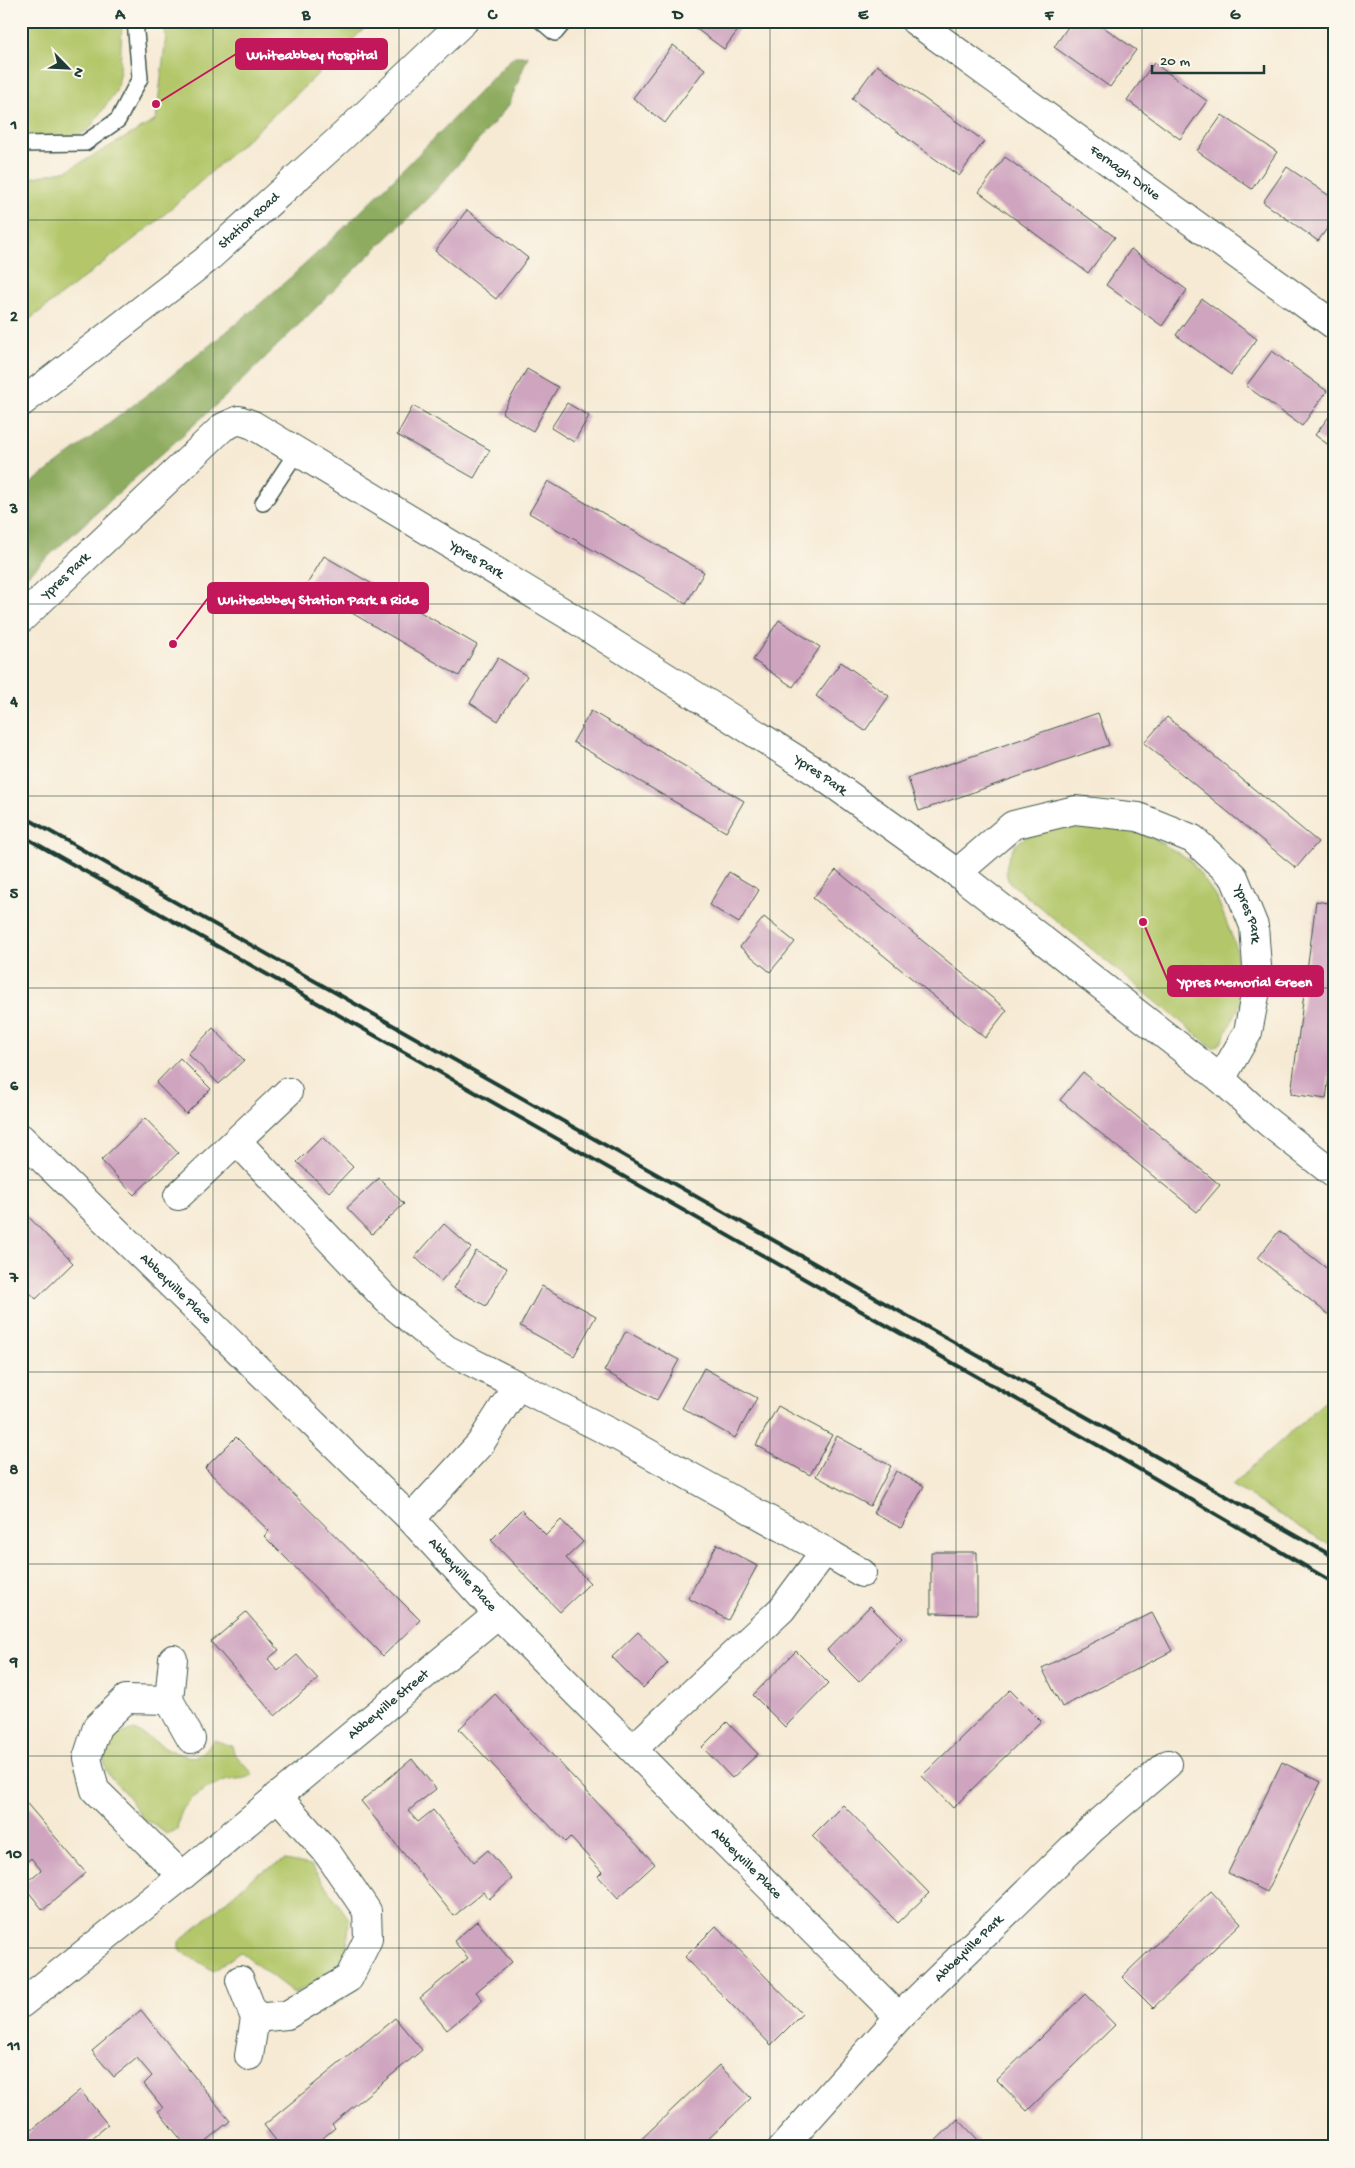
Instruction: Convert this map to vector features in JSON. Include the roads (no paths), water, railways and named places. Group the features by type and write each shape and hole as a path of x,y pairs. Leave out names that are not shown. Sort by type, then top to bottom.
{"street":[{"name":"Station Road","path":"21,403 206,260 343,136 464,21"},
{"name":"Fernagh Drive","path":"915,21 1334,324"},
{"name":"Ypres Park","path":"21,619 223,427 239,420 253,426 568,615 818,773 957,873 1221,1080 1268,1122 1334,1174"},
{"name":"Ypres Park","path":"957,873 1014,825 1075,810 1138,817 1193,839 1234,877 1254,926 1258,980 1248,1032 1221,1080"},
{"path":"178,1196 238,1142 288,1092"},
{"name":"Abbeyville Place","path":"21,1138 411,1519 498,1614 899,2017"},
{"path":"238,1142 386,1299 446,1349 634,1445 862,1573"},
{"path":"411,1519 480,1444 517,1386"},
{"path":"633,1749 775,1616 825,1551"},
{"name":"Abbeyville Street","path":"21,2004 182,1876 498,1614"},
{"path":"174,1659 169,1700 191,1739"},
{"path":"169,1700 126,1699 97,1727 87,1758 95,1790 182,1876"},
{"name":"Abbeyville Park","path":"783,2147 899,2017 1093,1828 1168,1764"},
{"path":"255,2018 287,2015 349,1978 368,1939 367,1911 326,1850 277,1796"},
{"path":"240,1980 255,2018 249,2056"}],"lane":[{"path":"21,144 85,143 118,120 140,78 135,21"},
{"path":"541,21 554,33 565,21"},
{"path":"264,503 296,452"}],"railway":[{"path":"21,815 1334,1557"},
{"path":"21,835 1101,1447 1334,1583"}],"place":[{"name":"Whiteabbey Hospital","path":"156,104"},
{"name":"Whiteabbey Station Park & Ride","path":"173,644"},
{"name":"Ypres Memorial Green","path":"1143,922"}]}
